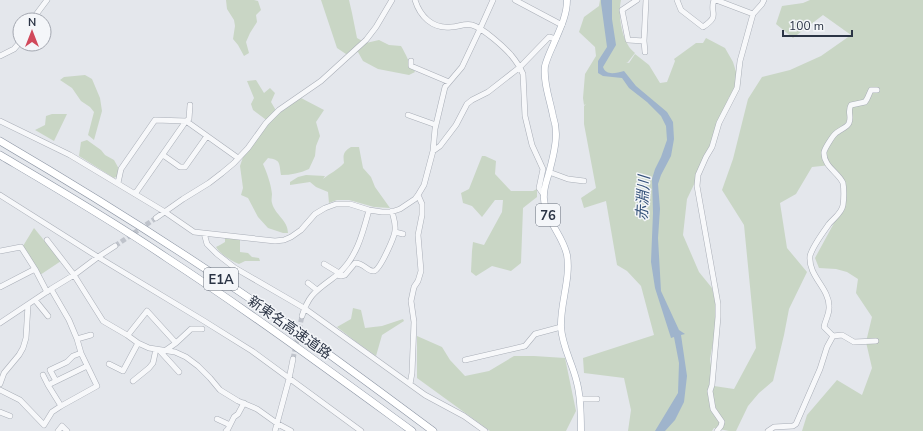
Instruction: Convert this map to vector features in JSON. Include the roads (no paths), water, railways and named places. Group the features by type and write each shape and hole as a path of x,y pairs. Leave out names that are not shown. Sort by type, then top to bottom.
{"highway":[{"name":"新東名高速道路","path":"0,141 116,212 235,289 291,327 433,431"},
{"name":"新東名高速道路","path":"0,155 111,221 167,257 284,337 412,431"}],"main road":[{"name":"76","path":"567,0 566,12 562,25 547,58 545,66 546,82 556,133 556,145 544,200 546,211 563,243 567,254 568,264 561,327 563,341 578,383 581,431"}],"street":[{"path":"38,12 47,0"},
{"path":"156,218 183,199 209,184 222,173 248,148 266,123 279,110 320,81 366,40 376,27 392,0"},
{"path":"415,0 417,8 421,14 433,24 444,27 467,24 473,25 480,29 512,56 520,68 523,74 525,116 532,145 543,169 539,188 544,195"},
{"path":"0,121 70,154 165,212 194,232 274,241 284,240 301,230 315,214 336,204 350,204 369,210 382,212 400,208 415,199 424,185 433,151 436,125 445,87 462,66 493,0"},
{"path":"515,0 562,25"},
{"path":"637,0 622,10 628,40 644,41"},
{"path":"644,52 646,0"},
{"path":"677,0 681,10 703,27 714,18 713,3 715,0 753,14"},
{"path":"717,431 722,422 713,409 710,390 712,384 718,304 697,186 698,175 712,147 719,123 737,88 740,61 753,14 764,0"},
{"path":"433,151 440,146 472,100 488,92 520,68 549,37 556,39"},
{"path":"0,56 12,50"},
{"path":"411,61 411,66 449,82"},
{"path":"833,336 824,327 830,306 828,298 811,267 810,255 814,246 843,206 844,196 842,183 829,167 824,152 835,134 849,125 849,111 851,105 865,102 871,90 877,90"},
{"path":"135,194 186,121 189,119 190,105"},
{"path":"408,115 436,125"},
{"path":"118,183 121,168 155,120 186,121 238,158"},
{"path":"163,155 180,167 185,167 207,136"},
{"path":"549,172 568,179 584,181"},
{"path":"0,195 252,351 360,431"},
{"path":"410,384 412,372 414,322 411,301 420,271 418,235 422,215 422,204 418,195"},
{"path":"302,316 304,308 313,293 338,274 356,251 362,237 369,210"},
{"path":"324,264 341,276 345,275 355,263 360,263 370,270 376,271 387,252 395,232 395,222 392,211"},
{"path":"395,232 403,234"},
{"path":"204,233 207,244 235,268 304,308 425,395 464,416 485,431"},
{"path":"47,240 74,275 103,321 138,343 149,348 175,352 186,357 198,366 220,390 232,398 257,408 278,424 291,431"},
{"path":"1,321 74,275 115,246"},
{"path":"0,251 21,247 69,320 81,353 97,386 52,412 44,425 20,400 0,390"},
{"path":"0,287 34,268"},
{"path":"308,283 317,290"},
{"path":"35,300 48,316"},
{"path":"0,384 4,373 19,356 23,348 26,338 28,305"},
{"path":"128,336 148,311 176,343"},
{"path":"465,360 525,346 535,334 561,327"},
{"path":"166,350 191,329 202,328"},
{"path":"77,339 91,335"},
{"path":"833,336 842,335 854,342 876,341"},
{"path":"768,431 774,427 793,426 796,424 820,368 827,347 833,336"},
{"path":"109,364 123,371 138,343"},
{"path":"158,349 179,372"},
{"path":"133,381 153,363 158,349"},
{"path":"56,381 50,370 67,362 73,356 81,353"},
{"path":"275,431 278,424 293,359"},
{"path":"48,385 87,366"},
{"path":"43,375 61,406"},
{"path":"580,399 597,399"},
{"path":"226,431 244,403"},
{"path":"0,412 10,416"},
{"path":"217,419 230,425"},
{"path":"58,431 62,426 68,431"}],"water":[{"path":"601,0 612,0 612,19 616,45 603,67 604,70 609,73 624,71 636,86 667,112 673,122 674,139 671,156 658,184 660,209 658,238 661,291 679,330 685,334 681,335 687,376 684,402 675,420 665,431 655,431 678,393 679,363 674,337 671,338 655,288 651,262 653,213 652,179 667,140 666,126 661,116 647,102 629,88 622,78 603,76 598,73 598,61 607,47"}],"tunnel":[{"path":"115,246 156,218"},
{"path":"293,359 302,316"}],"water label":[{"name":"赤淵川","path":"643,198"}]}
